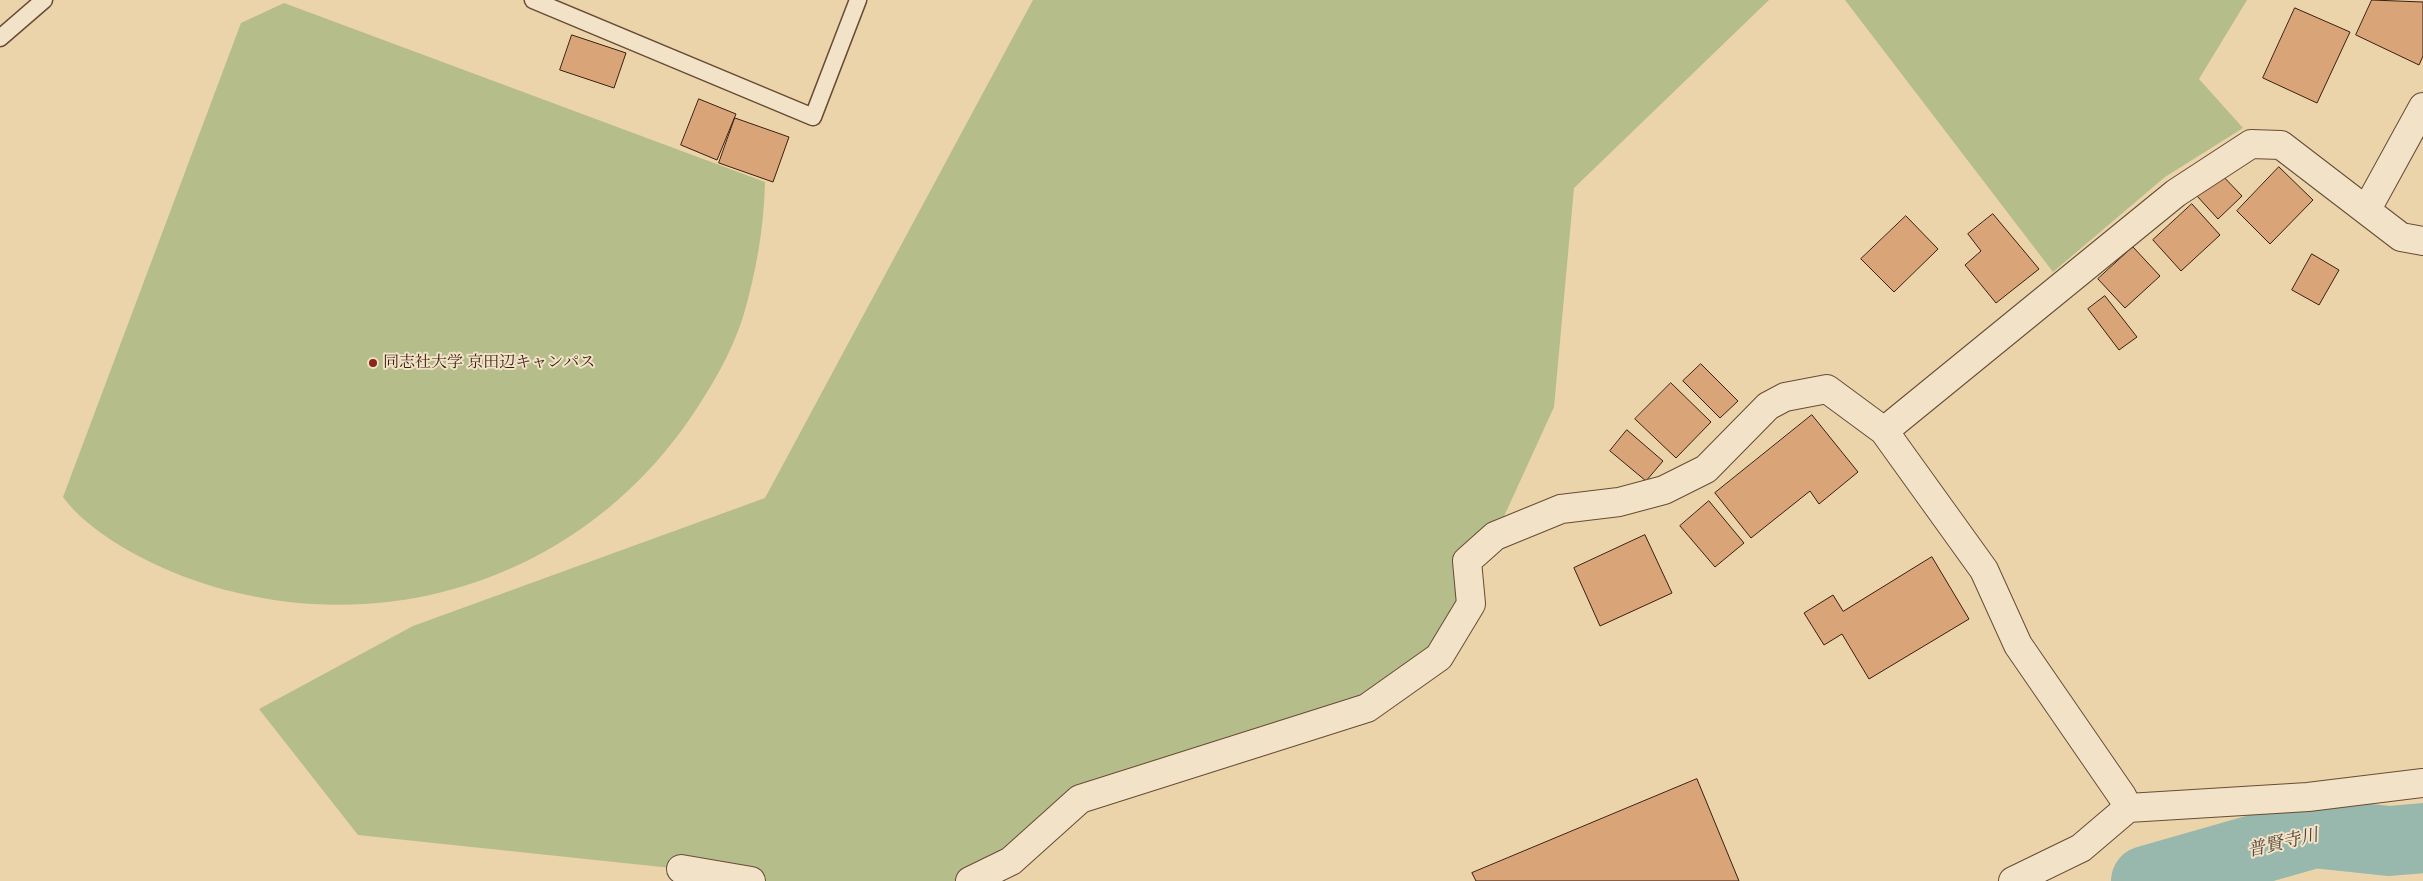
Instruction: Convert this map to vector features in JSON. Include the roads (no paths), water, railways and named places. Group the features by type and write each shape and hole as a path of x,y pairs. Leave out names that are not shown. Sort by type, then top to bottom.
{"street":[{"path":"2367,209 2423,107"},
{"path":"1884,431 2176,193 2251,144 2281,145 2367,209 2401,237 2423,241"},
{"path":"970,881 1011,861 1080,799 1367,708 1439,656 1471,604 1467,561 1495,536 1561,510 1619,502 1664,490 1706,469 1768,406 1785,397 1827,389 1884,431 1984,570 2018,645 2122,796 2128,808"},
{"path":"2013,881 2081,848 2128,808 2308,797 2423,783"},
{"path":"681,869 751,881"}],"lane":[{"path":"0,38 44,0"},
{"path":"533,0 812,117 858,0"}],"waterway":[{"name":"普賢寺川","path":"2146,881 2314,833 2389,841 2423,838"}],"place":[{"name":"同志社大学 京田辺キャンパス","path":"373,363"}]}
